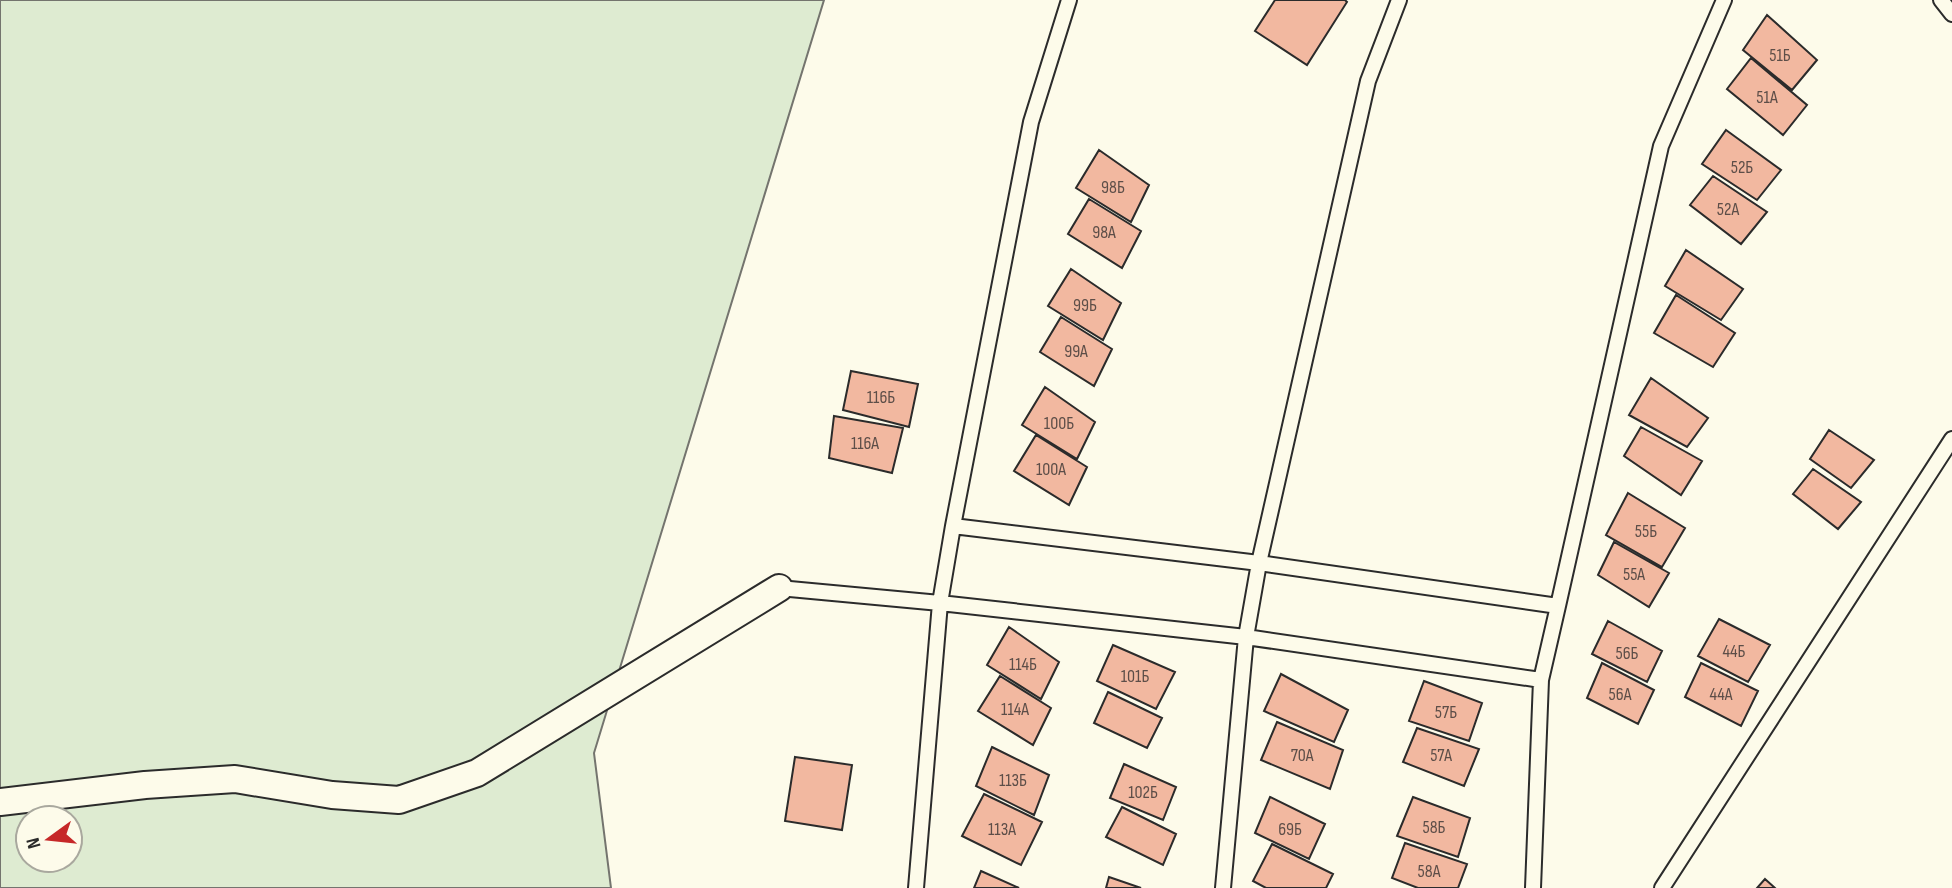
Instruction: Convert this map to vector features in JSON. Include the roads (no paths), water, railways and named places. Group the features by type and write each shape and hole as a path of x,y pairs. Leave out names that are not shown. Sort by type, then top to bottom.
{"street":[{"path":"0,802 145,785 235,779 332,795 399,800 477,774 779,588"}],"lane":[{"path":"916,888 940,603 953,526 1031,122 1069,0"},
{"path":"1223,888 1246,637 1259,563 1368,81 1399,0"},
{"path":"1533,888 1541,680 1661,146 1724,0"},
{"path":"1941,0 1952,14"},
{"path":"1662,888 1952,439"},
{"path":"953,526 1259,563 1558,606"},
{"path":"779,588 1246,637 1541,680"}]}
